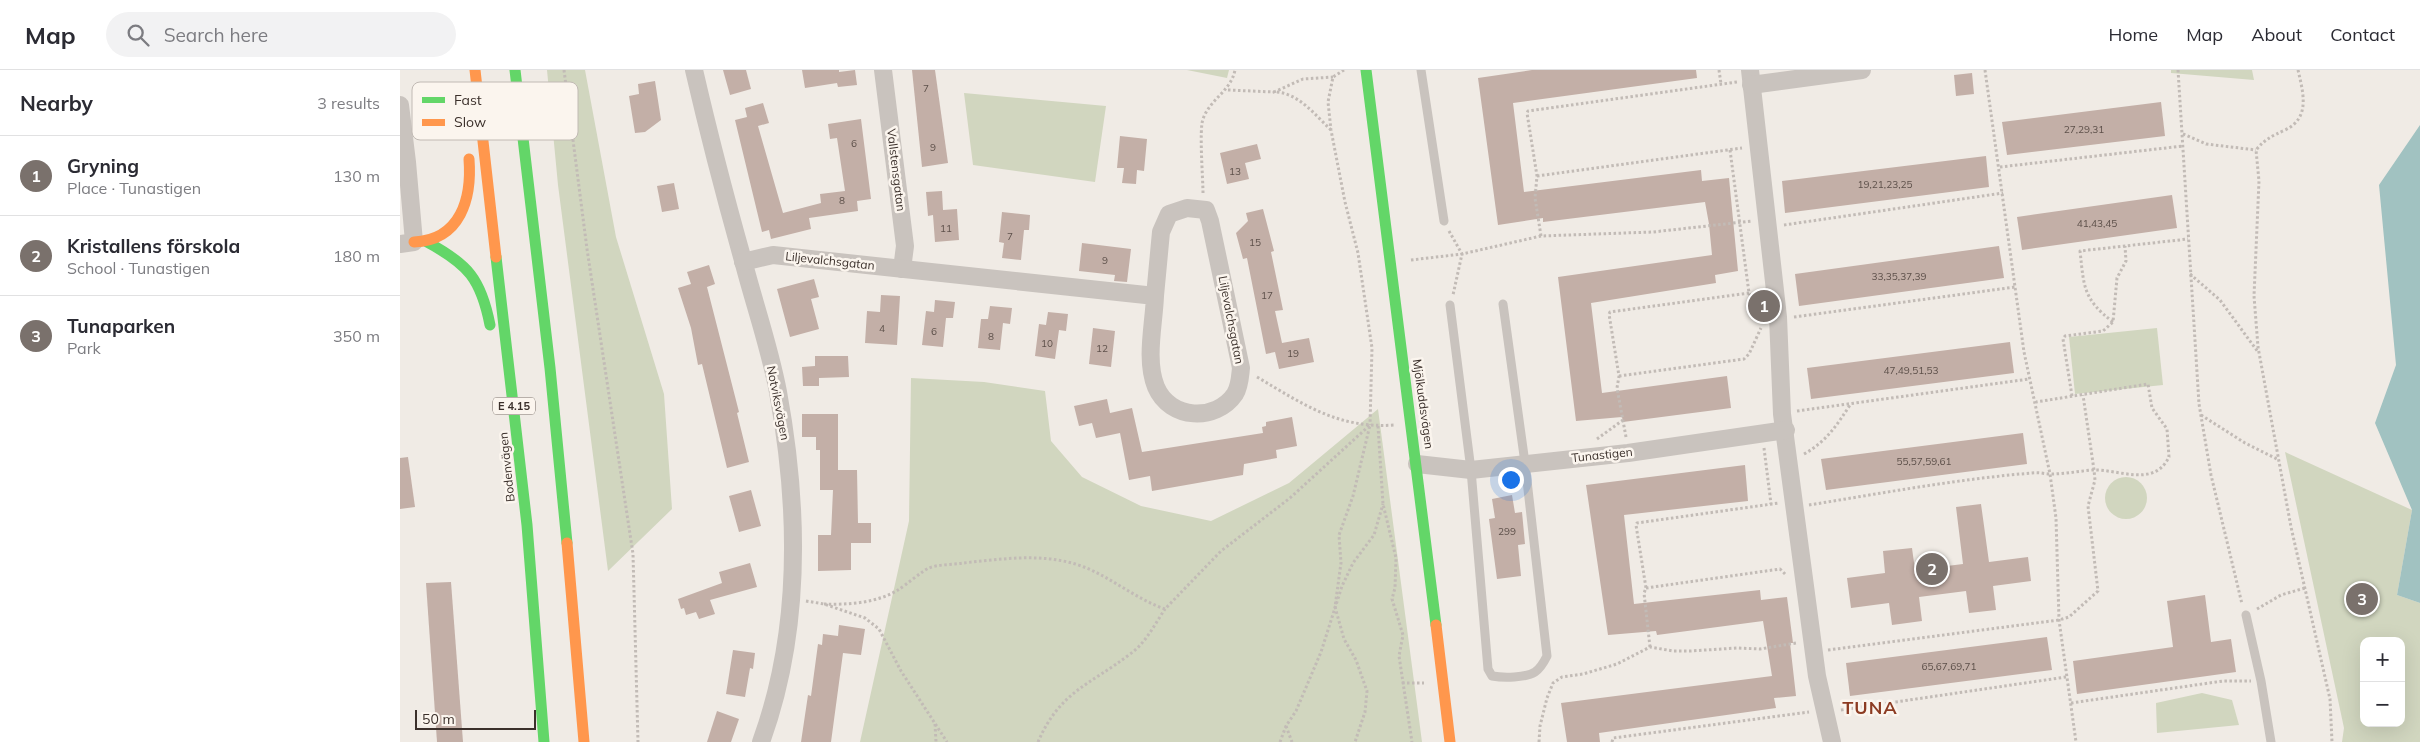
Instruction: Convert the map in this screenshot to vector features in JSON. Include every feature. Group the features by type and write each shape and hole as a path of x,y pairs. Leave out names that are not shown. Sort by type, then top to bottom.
{"main road":[{"name":"Mjölkuddsvägen","path":"1366,70 1417,464 1450,742"},
{"name":"Bodenvägen","path":"483,140 527,525 544,742"},
{"name":"E 4.15","path":"523,140 550,368 571,578 584,742"},
{"path":"414,243 451,227 465,211 471,191 469,152"},
{"path":"414,243 456,258 469,268 483,292 491,334"},
{"path":"498,381 516,419"}],"street":[{"name":"Notviksvägen","path":"694,70 778,390 787,451 792,508 793,585 784,658 772,713 761,742"},
{"name":"Vallstensgatan","path":"883,70 905,246 902,269"},
{"path":"1832,742 1817,676 1769,317 1764,220 1751,78 1862,70"},
{"path":"400,105 414,243"},
{"name":"Liljevalchsgatan","path":"1187,208 1206,210 1210,221 1241,368 1236,392 1221,407 1209,413 1195,414 1183,412 1171,405 1160,395 1152,369 1155,296 1161,232 1169,214 1187,208"},
{"name":"Liljevalchsgatan","path":"743,262 773,256 1155,296"},
{"name":"Tunastigen","path":"1417,464 1471,470 1628,453 1762,434 1784,422"}],"lane":[{"path":"1421,70 1444,222"},
{"path":"1450,305 1471,470 1488,669 1492,676 1502,678 1534,673 1542,666 1547,656 1525,463 1503,304"},
{"path":"2246,615 2261,681 2271,742"}],"path":[{"path":"1206,210 1203,197 1202,121 1210,107 1227,90 1235,70"},
{"path":"1274,92 1303,78 1333,77 1344,70"},
{"path":"1720,70 1721,84"},
{"path":"1985,70 2000,167 2015,287 2030,379 2050,474 2056,518 2059,620 2076,742"},
{"path":"2178,70 2195,371 2211,475 2246,615 2281,595 2304,588"},
{"path":"2298,70 2304,106 2300,117 2286,130 2266,138 2256,150 2259,181 2254,296 2259,354 2278,459 2304,588 2330,699 2332,742"},
{"path":"1333,77 1328,102 1331,130 1345,202 1358,253 1372,348 1370,425 1340,535 1340,563 1335,607 1344,638 1356,660 1366,691 1364,712 1355,742"},
{"path":"1541,236 1535,198 1537,176 1528,111 1744,81 1751,78"},
{"path":"1227,90 1284,92 1307,107 1331,130"},
{"path":"2182,134 2206,144 2256,150"},
{"path":"573,140 587,249 632,554 638,742"},
{"path":"1537,176 1758,146"},
{"path":"2000,167 2183,146"},
{"path":"1730,150 1749,293 1769,317"},
{"path":"1403,261 1462,254 1541,236 1653,232 1764,220 1774,226 1783,226 2003,193"},
{"path":"1444,222 1462,254 1450,305"},
{"path":"2114,322 2103,314 2087,295 2080,251 2188,240"},
{"path":"2072,396 2063,338 2065,336 2103,331 2114,322 2117,278 2126,260 2126,246"},
{"path":"2190,274 2220,300 2259,354"},
{"path":"1769,317 1819,314 2015,287"},
{"path":"1628,453 1617,388 1619,376 1610,312 1749,293"},
{"path":"1619,376 1744,359 1749,354 1769,317"},
{"path":"1241,368 1317,412 1345,422 1378,426 1397,424"},
{"path":"1784,422 1850,404 2030,379"},
{"path":"1650,646 1645,600 1646,588 1637,523 1772,504 1794,502 1804,506 1943,484 2035,472 2050,474 2114,470 2130,475 2143,475 2154,472 2163,465 2169,456 2167,429 2151,405 2148,384 2036,402"},
{"path":"1823,651 2059,620 2069,616 2100,588 2088,506 2095,480 2083,395"},
{"path":"1797,458 1822,442 1832,433 1850,404"},
{"path":"2201,414 2245,443 2278,459"},
{"path":"1038,742 1053,713 1067,697 1132,653 1165,609 1221,551 1290,498 1370,425"},
{"path":"1378,426 1383,504 1396,558 1395,588 1392,599 1403,635 1399,656 1412,742"},
{"path":"1762,434 1772,504"},
{"path":"1280,742 1286,726 1296,711 1321,652 1342,586 1353,563 1374,535 1383,504"},
{"path":"803,601 846,605 896,592 928,568 1007,557 1031,558 1082,567 1115,583 1147,602 1165,609"},
{"path":"1646,588 1780,569 1786,574 1788,584"},
{"path":"824,604 865,618 879,629 901,671 947,742"},
{"path":"1794,633 1797,652"},
{"path":"1539,742 1545,703 1550,689 1557,679 1617,664 1650,646 1673,651 1690,651 1737,648 1760,649 1796,643"},
{"path":"1831,712 2066,677"},
{"path":"2071,703 2223,681 2261,681"},
{"path":"1402,683 1431,682"},
{"path":"1804,704 1812,720"},
{"path":"1612,742 1614,738 1809,712"},
{"path":"934,723 936,742"},
{"path":"1286,726 1292,742"}],"green space":[{"path":"547,70 585,70 616,237 664,394 672,509 608,571 554,140 578,140 578,82 548,82"},
{"path":"1187,70 1229,70 1227,78"},
{"path":"2171,70 2252,70 2254,80 2171,73"},
{"path":"964,93 1106,106 1095,182 973,165"},
{"path":"2157,328 2163,385 2075,394 2069,337"},
{"path":"911,378 984,382 1045,391 1051,441 1082,477 1141,506 1211,521 1289,483 1378,409 1422,742 860,742 909,521"},
{"path":"2285,452 2412,510 2397,595 2420,603 2420,742 2342,742 2344,728"},
{"path":"2126,477 2141,483 2147,498 2141,513 2126,519 2111,513 2105,498 2111,483"},
{"path":"2202,693 2232,700 2239,725 2157,733 2156,703"}],"water":[{"path":"2420,125 2420,603 2397,595 2412,510 2375,423 2396,365 2379,185"}],"building":[{"path":"723,70 746,70 751,89 730,95"},
{"path":"802,70 839,70 839,72 855,70 857,85 838,87 837,83 805,88"},
{"path":"912,70 935,70 948,163 922,167"},
{"path":"1532,70 1696,70 1697,78 1513,103 1524,192 1701,170 1702,181 1729,178 1738,271 1715,275 1716,283 1591,303 1602,393 1727,376 1731,408 1623,422 1622,417 1576,421 1558,277 1712,255 1709,224 1705,202 1543,222 1543,218 1498,225 1478,78"},
{"path":"1972,73 1974,94 1956,96 1954,75"},
{"path":"655,81 661,120 645,132 635,133 629,96 639,94 638,84"},
{"path":"2161,102 2165,136 2007,155 2002,122"},
{"path":"763,103 769,123 758,126 783,213 821,203 820,194 845,191 837,138 830,139 828,124 861,119 871,199 857,201 858,211 809,218 811,229 771,239 769,230 762,232 735,120 747,117 745,108"},
{"path":"1120,136 1147,139 1144,171 1137,170 1136,184 1122,183 1124,168 1117,168"},
{"path":"1257,144 1261,159 1245,163 1249,179 1227,184 1220,153"},
{"path":"1986,156 1989,187 1785,213 1782,181"},
{"path":"674,183 679,209 662,212 657,186"},
{"path":"942,191 943,210 957,209 959,240 935,242 933,215 928,216 926,192"},
{"path":"2172,195 2177,228 2022,250 2017,217"},
{"path":"1263,209 1274,251 1271,252 1283,310 1275,311 1282,343 1309,338 1314,362 1279,369 1275,352 1266,354 1247,258 1243,259 1236,233 1248,221 1246,213"},
{"path":"1002,212 1030,215 1029,230 1024,230 1021,260 1002,258 1004,243 999,242"},
{"path":"1082,243 1131,249 1127,282 1114,281 1115,275 1079,271"},
{"path":"1999,246 2004,278 1799,306 1795,274"},
{"path":"709,265 715,284 707,287 739,412 737,413 749,462 727,468 702,364 698,365 691,328 678,288 691,284 687,272"},
{"path":"814,279 819,297 811,299 819,329 790,337 777,289"},
{"path":"881,295 900,296 897,345 865,343 867,311 880,312"},
{"path":"935,300 955,302 953,318 946,318 943,347 922,345 926,311 934,312"},
{"path":"990,306 1012,308 1010,324 1003,323 1000,350 978,348 981,319 988,319"},
{"path":"1048,312 1068,314 1066,331 1059,330 1055,359 1035,356 1039,324 1046,325"},
{"path":"1093,328 1115,331 1111,367 1089,364"},
{"path":"2010,342 2014,373 1811,399 1807,368"},
{"path":"815,356 848,356 849,377 819,378 819,386 803,386 802,367 815,366"},
{"path":"1107,399 1110,413 1132,408 1142,452 1263,433 1262,427 1266,426 1266,422 1292,417 1297,446 1276,450 1277,458 1244,464 1243,475 1152,491 1150,476 1129,480 1120,433 1096,438 1092,423 1079,426 1074,406"},
{"path":"802,414 838,414 838,470 857,470 858,523 871,523 871,543 851,543 851,570 818,571 818,535 831,535 833,490 820,490 820,450 816,450 816,437 802,437"},
{"path":"2023,433 2027,464 1826,490 1821,459"},
{"path":"408,457 415,507 400,509 400,458"},
{"path":"1745,465 1748,501 1624,515 1634,604 1760,590 1761,600 1787,597 1793,643 1790,643 1796,696 1774,698 1776,708 1599,733 1600,742 1567,742 1561,703 1772,676 1763,621 1657,635 1656,631 1608,635 1586,485"},
{"path":"751,490 761,526 739,532 729,496"},
{"path":"1512,495 1515,513 1522,512 1525,544 1518,545 1521,576 1497,579 1489,519 1495,518 1492,499"},
{"path":"1981,504 1989,562 2028,557 2031,581 1993,586 1996,610 1969,613 1966,591 1919,597 1922,621 1892,625 1889,603 1851,608 1847,578 1885,573 1883,551 1912,548 1915,570 1963,564 1956,507"},
{"path":"750,563 757,587 710,600 715,614 699,619 696,612 686,615 684,608 681,609 678,599 722,583 719,572"},
{"path":"451,582 463,742 437,742 426,583"},
{"path":"2205,595 2211,642 2231,639 2236,672 2077,694 2073,661 2173,647 2167,601"},
{"path":"839,625 865,629 861,655 843,653 831,742 801,742 808,695 811,696 818,644 822,645 823,634 838,636"},
{"path":"2047,637 2052,670 1850,696 1846,663"},
{"path":"733,650 755,653 753,669 750,668 745,697 726,694"},
{"path":"717,711 739,719 731,742 707,742"}],"traffic: fast":[{"path":"515,70 516,82"},
{"path":"1366,70 1436,625"},
{"path":"523,140 550,368 567,543"},
{"path":"427,242 453,258 470,274 482,296 490,325"},
{"path":"496,257 527,525 544,742"}],"traffic: slow":[{"path":"475,70 476,82"},
{"path":"483,140 496,257"},
{"path":"414,242 443,234 453,225 465,202 468,188 469,159"},
{"path":"567,543 584,742"},
{"path":"1436,625 1450,742"}],"place":[{"name":"Gryning","path":"1764,306"},
{"name":"Kristallens förskola","path":"1932,569"},
{"name":"Tunaparken","path":"2362,599"}],"district":[{"name":"TUNA","path":"1870,708"}]}
